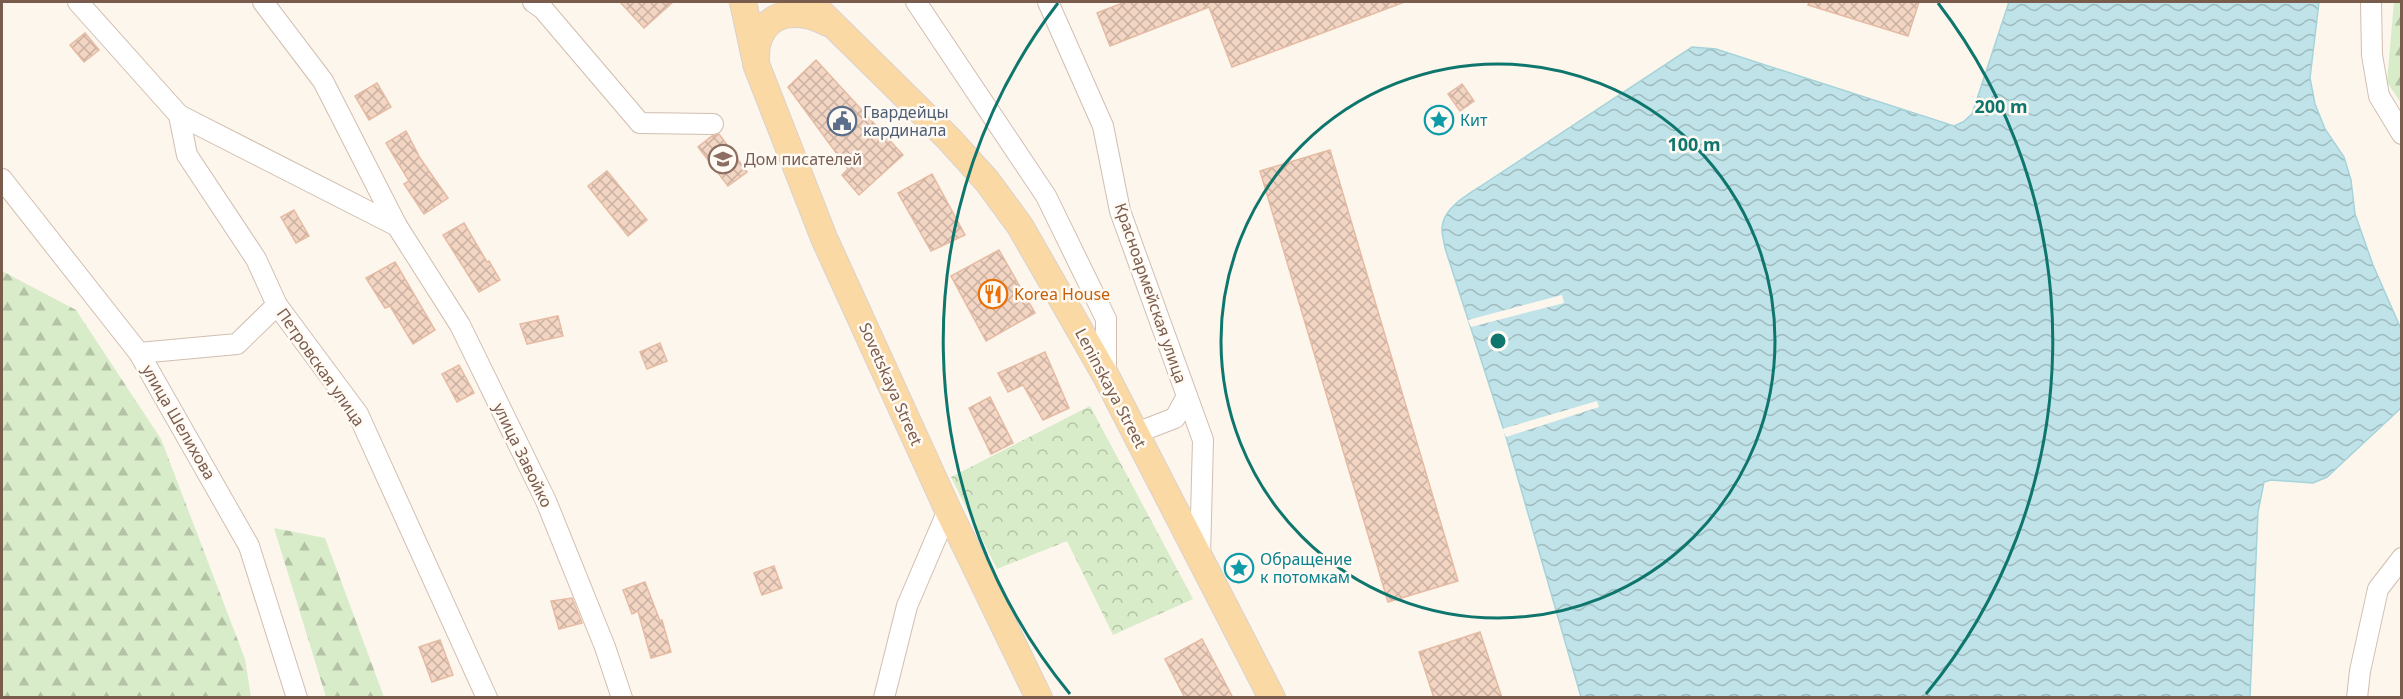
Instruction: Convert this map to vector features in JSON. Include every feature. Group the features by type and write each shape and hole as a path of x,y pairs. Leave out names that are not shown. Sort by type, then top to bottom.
{"main road":[{"name":"Sovetskaya Street","path":"743,2 756,64 824,238 948,510 1039,698"},
{"name":"Leninskaya Street","path":"810,2 949,139 987,181 1020,226 1106,376 1272,698"},
{"path":"756,64 757,45 762,35 769,24 782,16 794,12 813,16 833,26"}],"street":[{"path":"78,2 179,115 397,226"},
{"name":"улица Завойко","path":"263,2 323,81 397,226 460,325 546,501 605,647 622,698"},
{"path":"533,2 543,9 640,123 713,124"},
{"path":"916,2 1046,196 1106,319 1106,376"},
{"name":"Красноармейская улица","path":"1048,2 1103,126 1120,211 1203,440 1200,559"},
{"path":"2371,2 2372,55 2379,96 2402,134"},
{"name":"Петровская улица","path":"179,115 187,155 256,259 277,305 358,414 487,698"},
{"name":"улица Шелихова","path":"2,179 139,352 249,546 297,698"},
{"path":"139,352 237,344 277,305"},
{"path":"1136,433 1176,418 1187,396"},
{"path":"884,698 907,606 948,510"},
{"path":"2357,698 2360,670 2378,589 2402,558"}],"green space":[{"path":"2394,2 2401,2 2401,103 2387,82"},
{"path":"2,271 76,310 161,439 245,659 251,697 2,697"},
{"path":"1090,406 1193,599 1113,635 1067,541 997,569 951,477"},
{"path":"274,528 325,538 384,697 326,697"}],"water":[{"path":"2009,2 2319,2 2310,78 2315,104 2325,129 2344,157 2351,180 2355,214 2373,265 2401,329 2401,408 2327,477 2313,483 2271,480 2264,482 2258,512 2250,697 1581,697 1506,437 1445,248 1442,229 1447,214 1466,196 1692,47 1716,49 1954,126 1972,114"}],"pier":[{"path":"1562,295 1564,303 1471,327 1468,320"},
{"path":"1597,401 1599,407 1506,437 1502,429"}],"building":[{"path":"620,2 673,2 644,28"},
{"path":"1125,2 1402,3 1232,67 1209,7 1110,46 1097,13"},
{"path":"1809,2 1919,2 1908,36 1808,5"},
{"path":"85,33 99,50 84,62 70,45"},
{"name":"Гвардейцы кардинала","path":"816,60 903,155 859,195 842,175 848,169 788,87"},
{"path":"377,83 391,107 369,120 355,96"},
{"path":"1462,84 1474,101 1460,111 1448,94"},
{"path":"406,131 420,158 448,198 424,214 404,184 409,181 386,143"},
{"name":"Дом писателей","path":"719,134 747,172 728,186 698,147 712,136"},
{"path":"1330,150 1458,581 1388,602 1260,171"},
{"path":"607,171 647,220 628,236 588,186"},
{"path":"932,174 965,235 931,251 898,193"},
{"path":"294,210 309,236 296,243 281,217"},
{"path":"464,223 500,280 479,292 443,235"},
{"name":"Korea House","path":"999,250 1035,313 986,341 951,276"},
{"path":"395,262 435,330 413,344 390,306 385,308 366,278"},
{"path":"558,316 563,336 527,344 520,324"},
{"path":"660,343 667,361 647,369 640,352"},
{"path":"1045,352 1069,408 1043,420 1023,385 1008,392 998,373"},
{"path":"459,365 474,393 457,402 442,374"},
{"path":"990,397 1013,443 991,454 969,408"},
{"path":"774,566 782,588 762,595 754,573"},
{"path":"645,582 660,621 662,620 671,652 651,658 638,611 632,614 623,590"},
{"path":"572,598 582,623 559,629 551,601"},
{"path":"1480,632 1502,698 1434,698 1419,652"},
{"path":"1202,639 1233,698 1185,698 1165,659"},
{"path":"440,640 453,675 432,682 419,647"}],"place":[{"name":"Кит","path":"1439,120"},
{"name":"Гвардейцы кардинала","path":"842,121"},
{"name":"Дом писателей","path":"723,159"},
{"name":"Korea House","path":"993,294"},
{"name":"Обращение к потомкам","path":"1239,568"}]}
